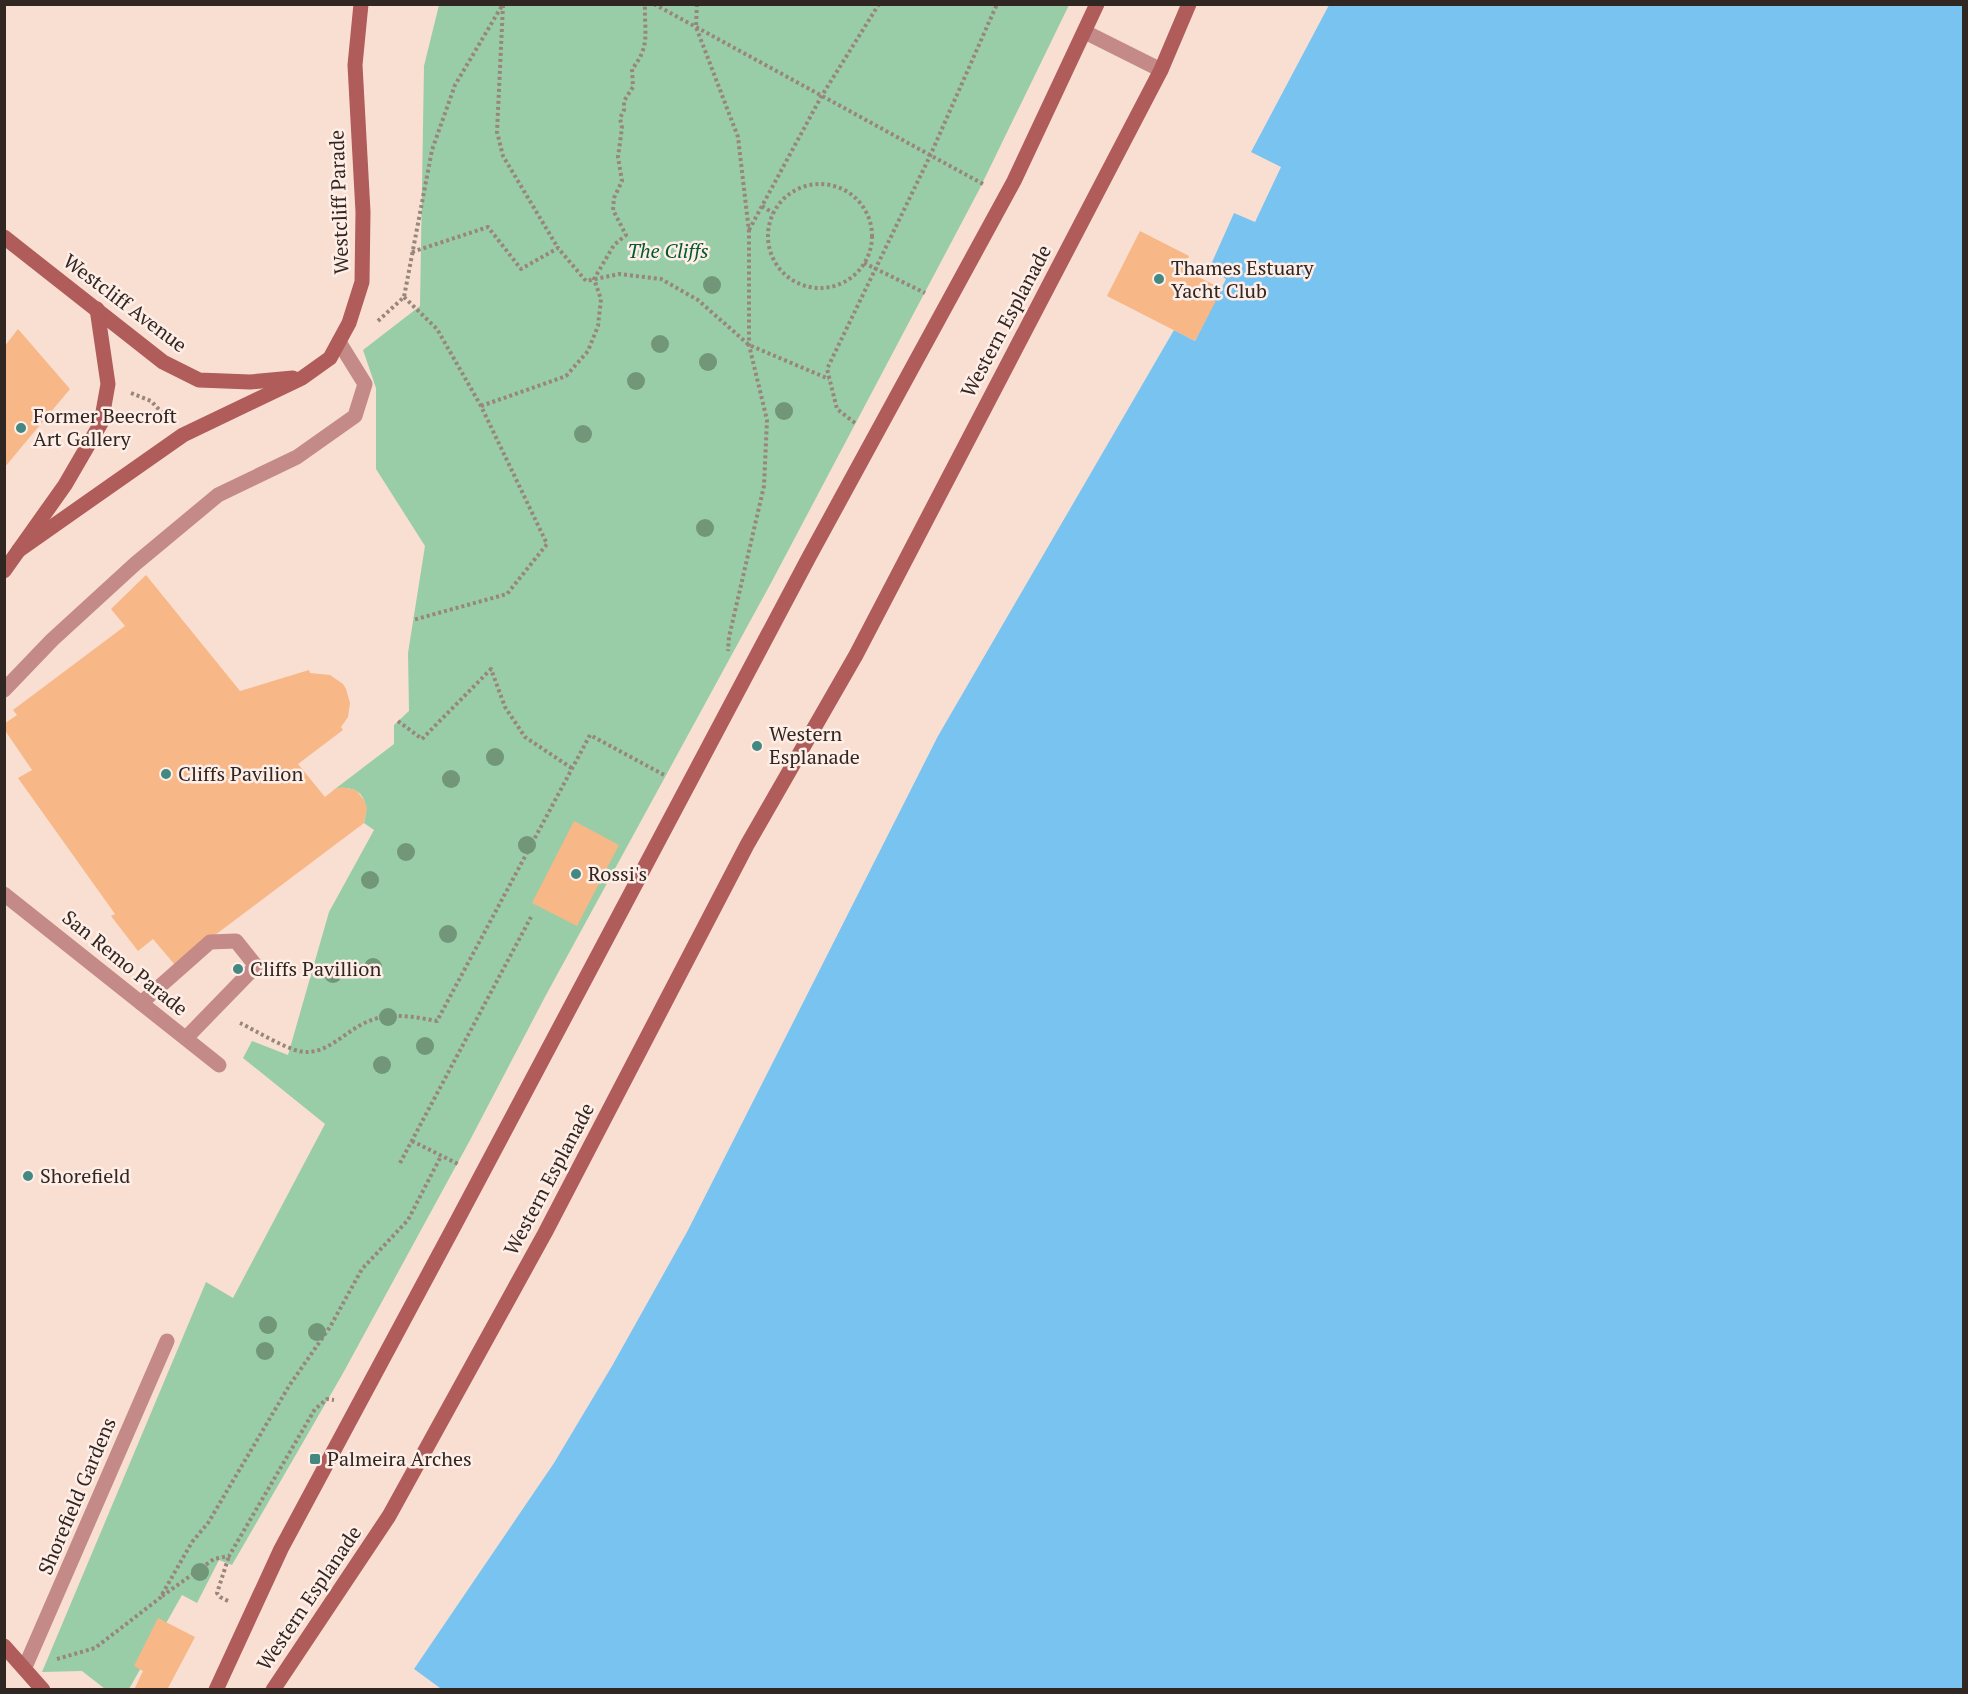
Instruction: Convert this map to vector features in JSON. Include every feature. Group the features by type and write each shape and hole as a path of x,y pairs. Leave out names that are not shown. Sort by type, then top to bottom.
{"street":[{"name":"Westcliff Parade","path":"19,550 183,435 302,378 342,347 362,282 363,212 355,65 361,4"},
{"name":"Western Esplanade","path":"216,1689 280,1549 472,1193 803,568 1006,196 1097,4"},
{"name":"Western Esplanade","path":"273,1689 389,1516 545,1233 747,845 856,654 1161,70 1189,4"},
{"path":"1085,32 1161,70"},
{"name":"Westcliff Avenue","path":"4,237 163,362 199,380 250,382 302,378"},
{"path":"4,572 65,485 101,423 108,384 97,309"},
{"path":"4,690 52,640 135,564 218,495 297,457 355,416 365,384 342,347"},
{"name":"San Remo Parade","path":"4,894 219,1065"},
{"path":"141,1003 210,942 236,941 255,966 186,1038"},
{"name":"Shorefield Gardens","path":"25,1667 167,1341"},
{"path":"4,1646 43,1689"}],"path":[{"path":"342,347 404,297 432,150 455,85 503,4"},
{"path":"503,4 497,132 503,156 558,248 586,281 619,274 661,279 698,300 749,345 829,379"},
{"path":"481,406 566,375 588,351 598,326 601,299 594,279 614,245 626,235 613,210 614,198 622,181 618,157 622,128 620,118 624,110 624,101 633,87 632,69 641,58 646,39 645,4"},
{"path":"654,4 1006,196"},
{"path":"697,4 696,27 738,137 748,232 749,345 767,420 764,486 729,637 728,656"},
{"path":"748,232 821,97 879,4"},
{"path":"860,427 837,409 826,369 930,156 997,4"},
{"path":"814,184 832,184 848,191 861,203 870,218 873,235 869,253 864,263 849,280 833,286 816,288 800,284 785,275 775,262 768,246 768,229 773,213 783,199 797,189 814,184"},
{"path":"762,206 773,213"},
{"path":"412,252 488,227 521,269 558,248"},
{"path":"864,263 931,296"},
{"path":"404,297 437,329 481,406 547,544 507,594 413,621"},
{"path":"108,384 151,401 183,435"},
{"path":"398,721 422,739 491,669 505,707 525,737 573,769"},
{"path":"240,1023 283,1045 306,1053 323,1049 370,1020 408,1015 437,1021 590,735 658,771"},
{"path":"400,1163 531,917"},
{"path":"412,1141 464,1167"},
{"path":"160,1598 192,1542 208,1523 289,1386 330,1327 362,1269 408,1220 441,1156"},
{"path":"228,1601 217,1593 229,1556 315,1409 327,1399 337,1400"},
{"path":"25,1667 95,1648 214,1559 229,1556"}],"green space":[{"name":"The Cliffs","path":"439,5 1069,5 979,190 771,583 342,1375 232,1565 219,1560 197,1603 182,1595 129,1689 105,1689 82,1671 42,1672 206,1282 233,1298 325,1124 243,1058 252,1041 288,1055 329,912 374,830 364,823 366,807 361,795 351,789 335,789 394,744 394,725 409,711 408,653 425,546 376,469 376,388 363,350 420,306 424,66"}],"water":[{"path":"1329,5 1963,5 1963,1689 439,1690 440,1688 414,1669 554,1463 612,1366 687,1232 938,736 1174,330 1195,341 1226,279 1209,269 1234,213 1255,222 1281,167 1251,152"}],"building":[{"name":"Thames Estuary Yacht Club","path":"1140,231 1189,256 1183,269 1222,289 1195,341 1107,296"},
{"name":"Former Beecroft Art Gallery","path":"18,329 70,389 4,468 4,347"},
{"name":"Cliffs Pavilion","path":"146,575 240,691 309,670 310,673 330,675 343,684 350,703 348,717 341,727 343,730 298,764 325,797 335,789 342,787 356,790 367,808 364,823 175,965 153,939 138,951 111,916 115,914 18,778 32,770 4,729 4,724 17,715 13,710 125,626 111,609"},
{"name":"Rossi's","path":"574,821 619,845 577,926 532,903"},
{"path":"158,1618 195,1637 167,1690 134,1690 143,1671 134,1666"}],"place":[{"name":"Thames Estuary Yacht Club","path":"1159,279"},
{"name":"Former Beecroft Art Gallery","path":"21,428"},
{"name":"Western Esplanade","path":"757,746"},
{"name":"Cliffs Pavilion","path":"166,774"},
{"name":"Rossi's","path":"576,874"},
{"name":"Cliffs Pavillion","path":"238,969"},
{"name":"Shorefield","path":"28,1176"},
{"name":"Palmeira Arches","path":"315,1459"}]}
